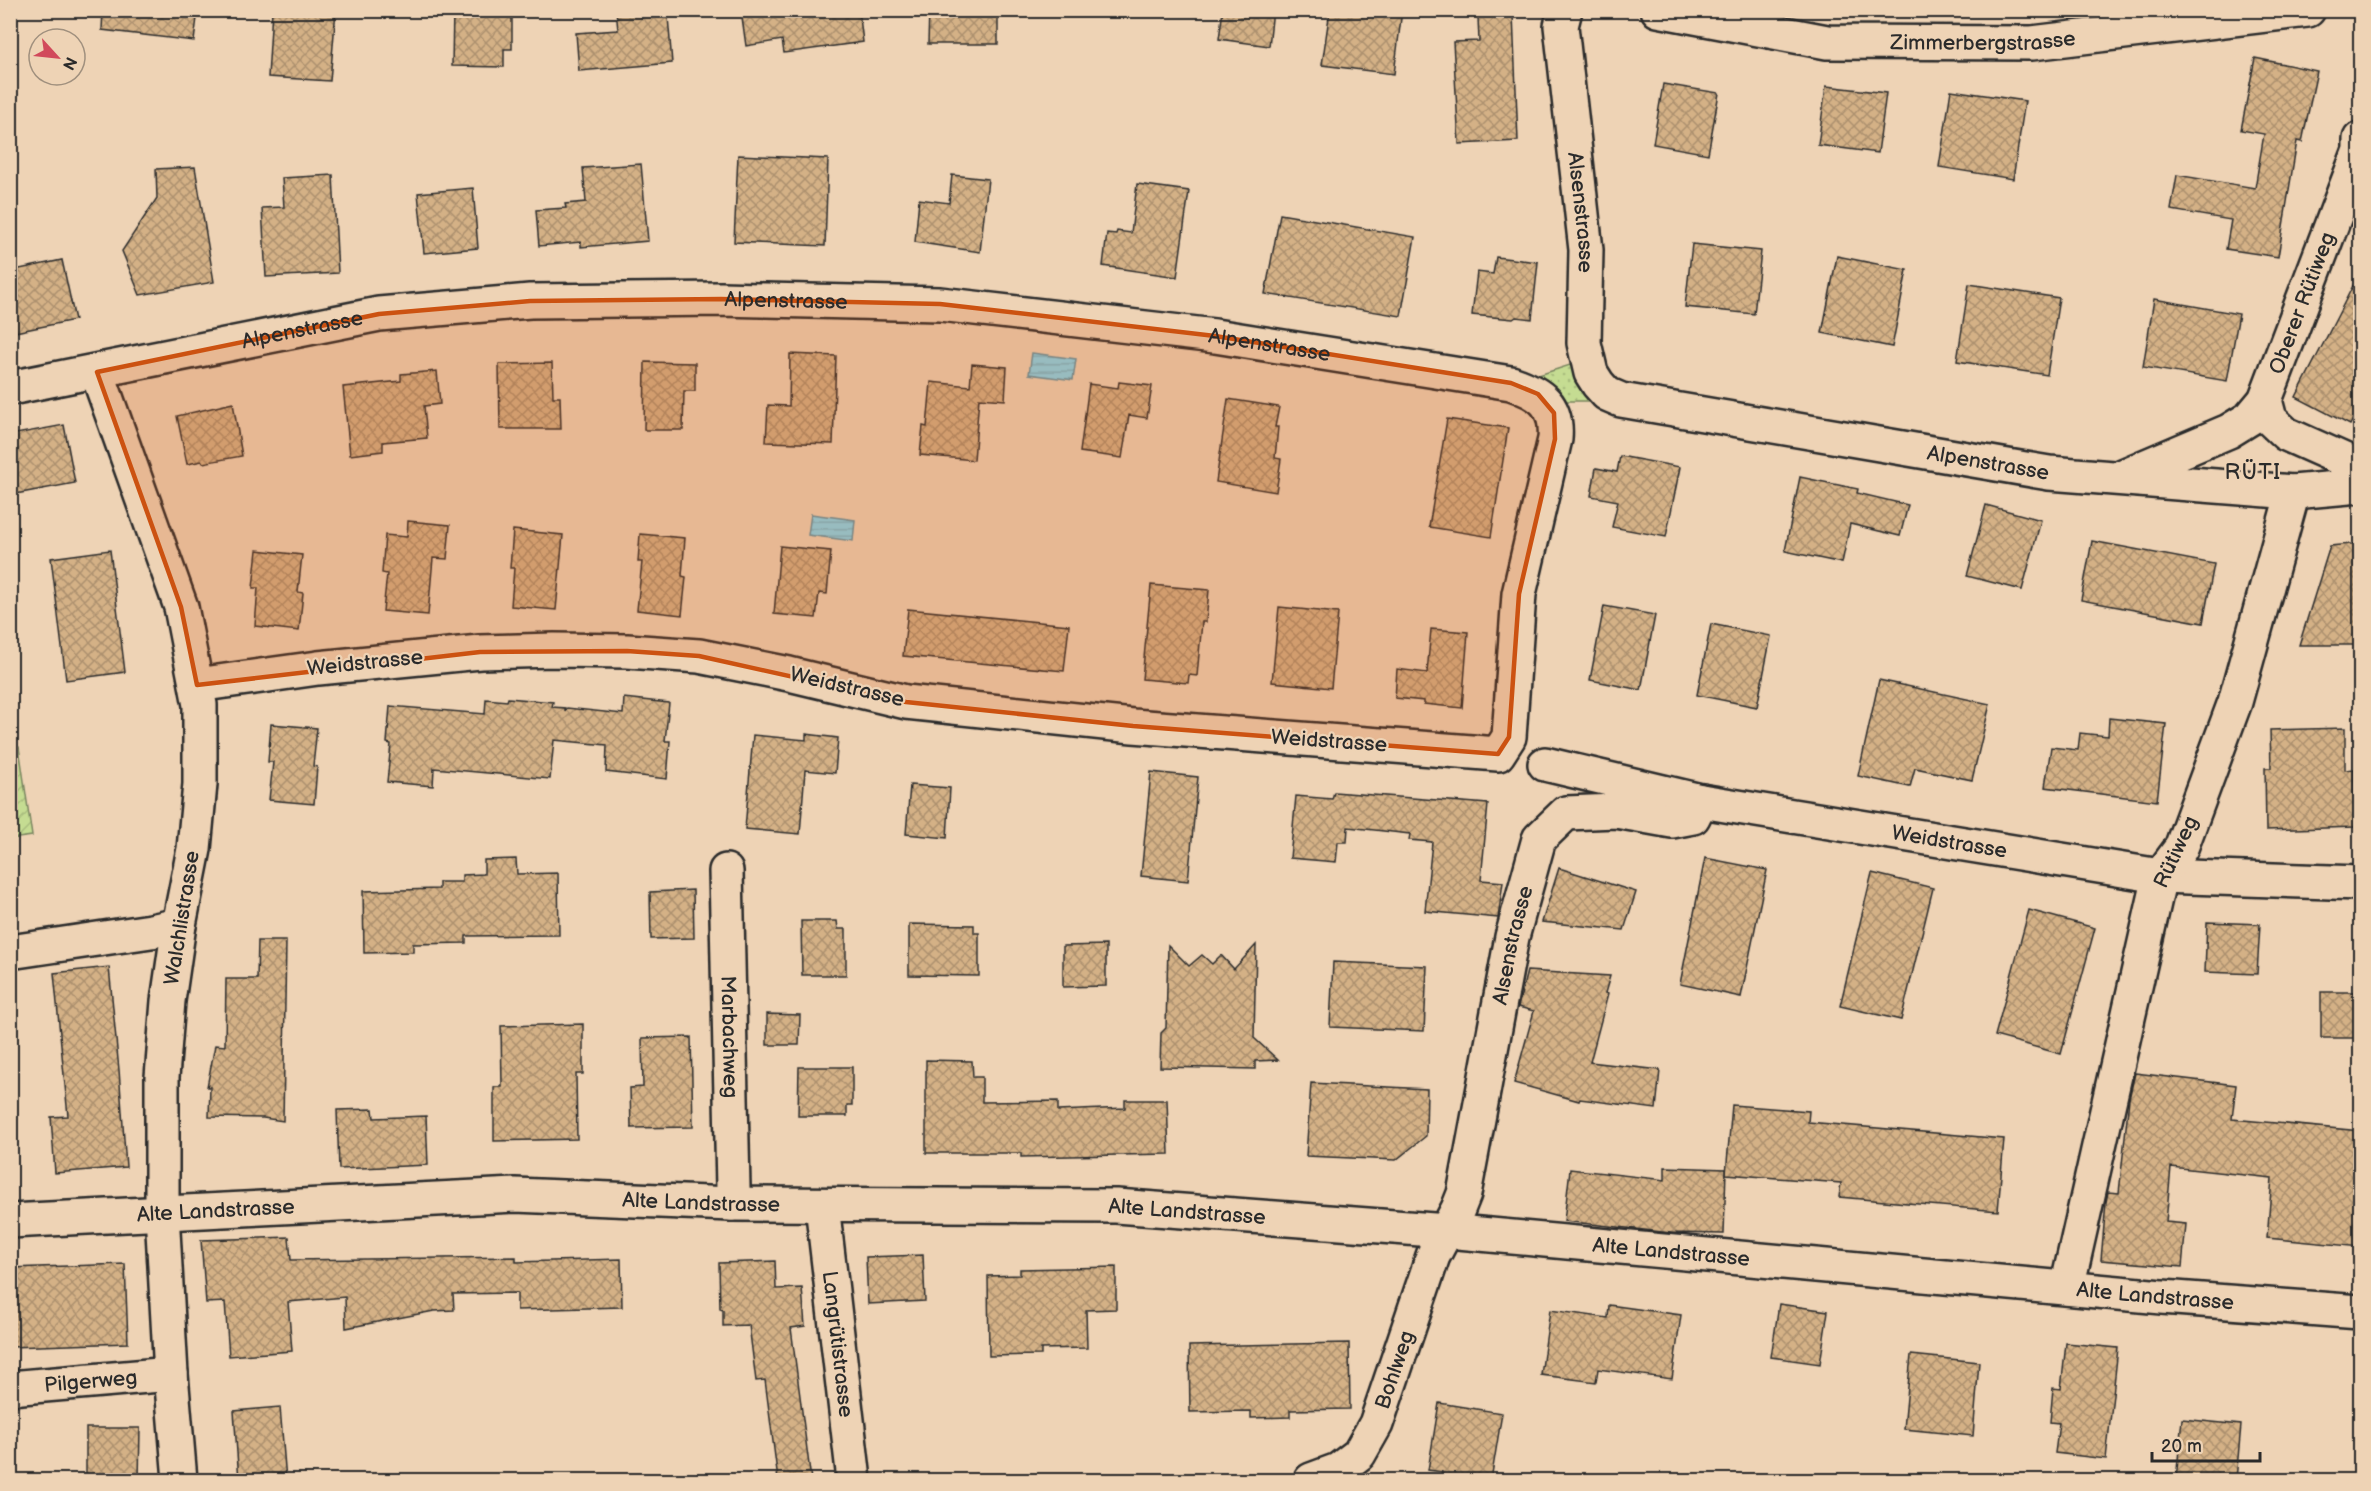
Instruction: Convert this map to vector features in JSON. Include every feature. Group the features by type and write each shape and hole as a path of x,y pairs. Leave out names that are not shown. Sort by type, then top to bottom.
{"street":[{"name":"Alsenstrasse","path":"1565,10 1561,26 1586,250 1584,343 1591,373 1598,384 1607,394 1621,400"},
{"name":"Zimmerbergstrasse","path":"1658,10 1827,42 2032,43 2308,10"},
{"name":"Oberer Rütiweg","path":"2116,479 2229,431 2250,418 2265,400 2360,150 2361,139"},
{"name":"Alpenstrasse","path":"10,388 378,314 530,301 721,299 940,304 1215,336 1511,383 1538,394 1554,413 1555,438 1519,594 1509,737 1498,754"},
{"name":"Walchlistrasse","path":"97,372 181,607 200,705 200,784 194,849 179,925 168,1001 162,1077 162,1213 171,1374 180,1480"},
{"name":"Alpenstrasse","path":"1621,400 2049,473 2294,492 2361,486"},
{"name":"Oberer Rütiweg","path":"2265,400 2270,419 2286,434 2361,467"},
{"name":"Rütiweg","path":"2067,1288 2160,876 2181,848 2235,702 2294,492"},
{"name":"Weidstrasse","path":"197,685 329,666 480,652 627,651 699,656 789,674 906,702 1133,726 1498,754"},
{"name":"Weidstrasse","path":"1545,764 1701,801 2160,876 2361,883"},
{"name":"Alsenstrasse","path":"1447,1231 1464,1194 1512,937 1539,838 1566,813 1616,811 1672,821 1693,817 1701,801"},
{"name":"Marbachweg","path":"726,871 733,1188 731,1204"},
{"path":"10,952 179,925"},
{"name":"Alte Landstrasse","path":"10,1221 514,1196 822,1206 1116,1206 1447,1231 2067,1288 2361,1312"},
{"name":"Langrütistrasse","path":"822,1206 854,1480"},
{"name":"Bohlweg","path":"1311,1480 1338,1470 1359,1454 1376,1424 1433,1256 1447,1231"},
{"name":"Pilgerweg","path":"10,1388 171,1374"}],"highlighted area":[{"path":"721,299 940,304 1215,336 1511,383 1538,394 1554,413 1555,439 1519,594 1509,737 1498,754 1133,726 906,702 699,656 627,651 480,652 197,685 181,607 97,372 379,314 530,301"}],"green space":[{"path":"1570,365 1599,401 1560,401 1539,375"},
{"path":"19,747 32,836 11,839 11,748"}],"water":[{"path":"1032,353 1076,359 1073,380 1029,374"},
{"path":"811,514 855,520 853,541 808,535"}],"building":[{"path":"103,10 198,10 194,41 102,30"},
{"path":"272,10 336,10 330,81 268,77"},
{"path":"453,10 512,10 512,49 504,49 504,67 452,66"},
{"path":"616,10 665,10 665,17 668,17 672,63 579,71 576,33 618,30"},
{"path":"741,10 859,10 863,42 784,53 782,40 746,46"},
{"path":"929,10 998,10 998,44 928,44"},
{"path":"1223,10 1273,10 1269,46 1219,39"},
{"path":"1330,10 1402,10 1394,74 1322,65"},
{"path":"1513,15 1518,141 1459,144 1453,42 1479,41 1478,17"},
{"path":"2255,58 2317,71 2302,142 2297,141 2278,257 2226,249 2231,220 2171,210 2177,175 2255,188 2264,134 2241,130"},
{"path":"1663,84 1719,93 1708,154 1653,144"},
{"path":"1826,86 1886,93 1878,153 1818,145"},
{"path":"1951,90 2025,101 2013,179 1939,167"},
{"path":"738,155 828,159 825,246 734,242"},
{"path":"641,164 648,241 581,247 581,242 539,246 536,210 566,208 565,204 586,202 583,168"},
{"path":"195,167 214,282 140,295 122,251 157,198 156,169"},
{"path":"333,175 338,273 266,277 262,208 284,207 282,178"},
{"path":"952,175 988,179 980,252 915,242 919,199 949,203"},
{"path":"1137,184 1189,191 1177,277 1103,266 1107,233 1116,234 1117,231 1131,233"},
{"path":"473,188 478,248 424,253 418,193"},
{"path":"1280,214 1415,237 1401,316 1265,294"},
{"path":"1692,244 1761,251 1754,314 1685,307"},
{"path":"1837,256 1907,270 1892,347 1822,333"},
{"path":"1496,257 1538,262 1532,319 1472,315 1477,272 1493,274"},
{"path":"62,260 75,320 10,333 10,271"},
{"path":"2361,270 2361,404 2350,425 2296,397"},
{"path":"1969,284 2059,298 2047,375 1957,361"},
{"path":"2154,299 2239,314 2227,381 2143,367"},
{"path":"790,354 836,356 833,444 766,442 768,405 789,406"},
{"path":"645,362 695,363 695,391 684,391 683,430 644,430"},
{"path":"552,363 553,397 560,397 561,429 500,429 499,364"},
{"path":"972,364 1007,367 1005,400 979,398 974,460 920,455 923,426 927,427 931,382 970,386"},
{"path":"437,371 440,404 424,406 427,438 383,442 383,451 350,455 343,387 401,381 401,374"},
{"path":"1119,382 1152,386 1147,418 1129,415 1122,458 1080,452 1089,384 1118,388"},
{"path":"1228,399 1279,407 1275,427 1278,427 1275,458 1281,459 1276,492 1216,482"},
{"path":"233,403 242,456 187,464 177,416"},
{"path":"1447,419 1508,428 1491,537 1429,527"},
{"path":"64,425 75,483 10,495 10,435"},
{"path":"1620,456 1680,467 1666,537 1612,527 1618,501 1591,496 1596,468 1617,472"},
{"path":"1800,477 1858,489 1857,493 1908,505 1900,536 1850,524 1842,563 1785,551"},
{"path":"1986,505 2041,520 2022,590 1967,576"},
{"path":"408,521 450,525 447,559 433,558 428,615 383,611 387,574 382,573 385,535 407,537"},
{"path":"513,530 563,535 556,610 511,606 514,568 510,568"},
{"path":"640,534 685,538 682,576 686,577 682,615 637,610 642,562 638,562"},
{"path":"2092,541 2214,564 2203,623 2081,600"},
{"path":"2361,543 2361,645 2299,645 2330,546"},
{"path":"780,546 831,551 827,594 819,593 816,618 774,614"},
{"path":"110,550 125,672 66,680 51,558"},
{"path":"257,550 302,555 298,592 303,593 299,631 255,626 258,588 253,588"},
{"path":"1151,585 1209,590 1206,622 1202,622 1197,676 1189,675 1188,683 1142,679"},
{"path":"1604,606 1655,615 1641,690 1590,680"},
{"path":"1279,607 1338,613 1331,688 1272,682"},
{"path":"908,609 1069,625 1064,671 903,656"},
{"path":"1711,624 1771,636 1757,707 1697,695"},
{"path":"1431,629 1468,632 1462,708 1395,698 1397,669 1427,673"},
{"path":"1879,680 1990,704 1972,780 1915,768 1910,787 1858,776"},
{"path":"508,698 553,702 552,707 565,708 565,712 567,708 623,714 624,698 669,703 665,741 670,741 667,779 606,772 607,745 554,740 550,779 434,768 433,786 387,782 391,744 387,743 390,706 485,714 486,699 507,701"},
{"path":"2109,718 2166,724 2157,801 2045,787 2051,747 2078,750 2080,733 2108,736"},
{"path":"271,724 317,728 313,766 317,767 314,804 269,800 273,762 268,762"},
{"path":"2345,728 2345,770 2354,769 2355,827 2266,830 2265,768 2271,768 2270,730"},
{"path":"806,734 838,738 835,773 805,770 800,834 745,829 753,735 806,740"},
{"path":"1151,772 1198,777 1188,881 1141,876"},
{"path":"910,785 950,788 947,838 906,834"},
{"path":"1334,792 1488,804 1481,880 1503,882 1498,918 1425,911 1432,842 1409,840 1410,834 1348,827 1347,842 1338,842 1336,862 1290,858 1296,796 1332,799"},
{"path":"1705,858 1767,870 1741,997 1680,984"},
{"path":"516,859 517,874 558,873 559,935 466,936 466,943 413,944 413,952 364,953 363,891 439,889 439,882 462,882 462,875 484,874 484,860"},
{"path":"1559,868 1636,892 1624,930 1542,922"},
{"path":"1872,873 1933,888 1901,1020 1840,1006"},
{"path":"693,890 694,938 651,939 650,892"},
{"path":"2029,910 2095,928 2061,1054 1995,1036"},
{"path":"801,921 837,921 838,929 846,929 846,975 802,975"},
{"path":"2207,922 2260,924 2257,974 2205,972"},
{"path":"909,924 974,925 974,933 979,933 979,976 909,975"},
{"path":"258,941 286,941 283,1121 263,1118 209,1117 210,1087 207,1087 215,1045 225,1046 226,979 257,979"},
{"path":"1106,945 1106,986 1063,987 1063,946"},
{"path":"1168,945 1189,966 1202,955 1212,964 1221,955 1234,969 1256,945 1254,1038 1278,1060 1255,1061 1255,1069 1160,1067 1161,1033 1166,1028"},
{"path":"1333,962 1427,966 1424,1031 1330,1027"},
{"path":"109,967 126,1167 55,1173 51,1117 68,1116 54,973"},
{"path":"1527,971 1610,976 1605,993 1608,994 1590,1062 1660,1070 1656,1109 1580,1099 1579,1101 1514,1083 1534,1011 1518,1007"},
{"path":"2321,992 2361,992 2361,1038 2321,1038"},
{"path":"767,1014 800,1015 799,1045 767,1045"},
{"path":"583,1024 583,1074 576,1074 577,1139 494,1141 494,1087 502,1087 501,1026"},
{"path":"691,1037 693,1127 631,1128 630,1088 643,1087 642,1038"},
{"path":"926,1060 972,1061 973,1077 982,1077 982,1102 1058,1101 1058,1111 1125,1108 1125,1100 1167,1100 1169,1154 1021,1157 1021,1153 926,1153"},
{"path":"799,1067 852,1067 852,1105 847,1105 847,1116 798,1116"},
{"path":"2135,1073 2236,1085 2232,1119 2361,1131 2361,1247 2267,1238 2272,1178 2171,1167 2166,1222 2186,1224 2182,1267 2101,1260 2108,1192 2119,1193 2129,1099"},
{"path":"1311,1083 1427,1089 1426,1136 1396,1160 1306,1156"},
{"path":"1732,1105 1809,1111 1808,1122 2004,1139 1998,1211 1839,1197 1841,1183 1726,1174"},
{"path":"373,1109 374,1118 426,1116 428,1165 339,1169 337,1110"},
{"path":"1665,1167 1726,1169 1724,1234 1671,1233 1564,1221 1570,1169 1665,1180"},
{"path":"289,1237 291,1260 516,1257 516,1262 621,1259 622,1307 517,1310 517,1293 453,1294 454,1310 434,1311 346,1328 345,1297 288,1302 292,1351 229,1356 225,1302 206,1303 201,1240"},
{"path":"923,1255 925,1301 868,1304 866,1257"},
{"path":"775,1261 776,1289 802,1288 805,1326 791,1328 811,1480 778,1480 765,1380 756,1381 749,1325 723,1326 723,1310 720,1309 719,1263"},
{"path":"125,1264 128,1343 10,1347 10,1268"},
{"path":"1116,1267 1116,1309 1086,1310 1087,1348 1041,1349 1041,1355 989,1356 988,1276 1020,1275 1020,1269"},
{"path":"1779,1304 1828,1311 1820,1364 1771,1357"},
{"path":"1609,1305 1681,1315 1672,1379 1598,1369 1596,1382 1541,1375 1550,1310 1608,1318"},
{"path":"1349,1343 1350,1409 1290,1410 1290,1417 1251,1418 1251,1411 1190,1412 1189,1346"},
{"path":"2066,1343 2118,1348 2106,1459 2055,1453 2059,1423 2050,1422 2053,1388 2061,1389"},
{"path":"1911,1355 1979,1362 1973,1436 1904,1429"},
{"path":"1439,1403 1502,1413 1491,1480 1441,1480 1442,1472 1428,1470"},
{"path":"280,1407 286,1480 239,1480 234,1411"},
{"path":"2182,1419 2241,1425 2236,1480 2176,1480"},
{"path":"86,1428 140,1428 139,1480 86,1480"}],"district":[{"name":"RÜTI","path":"2253,472"}]}
